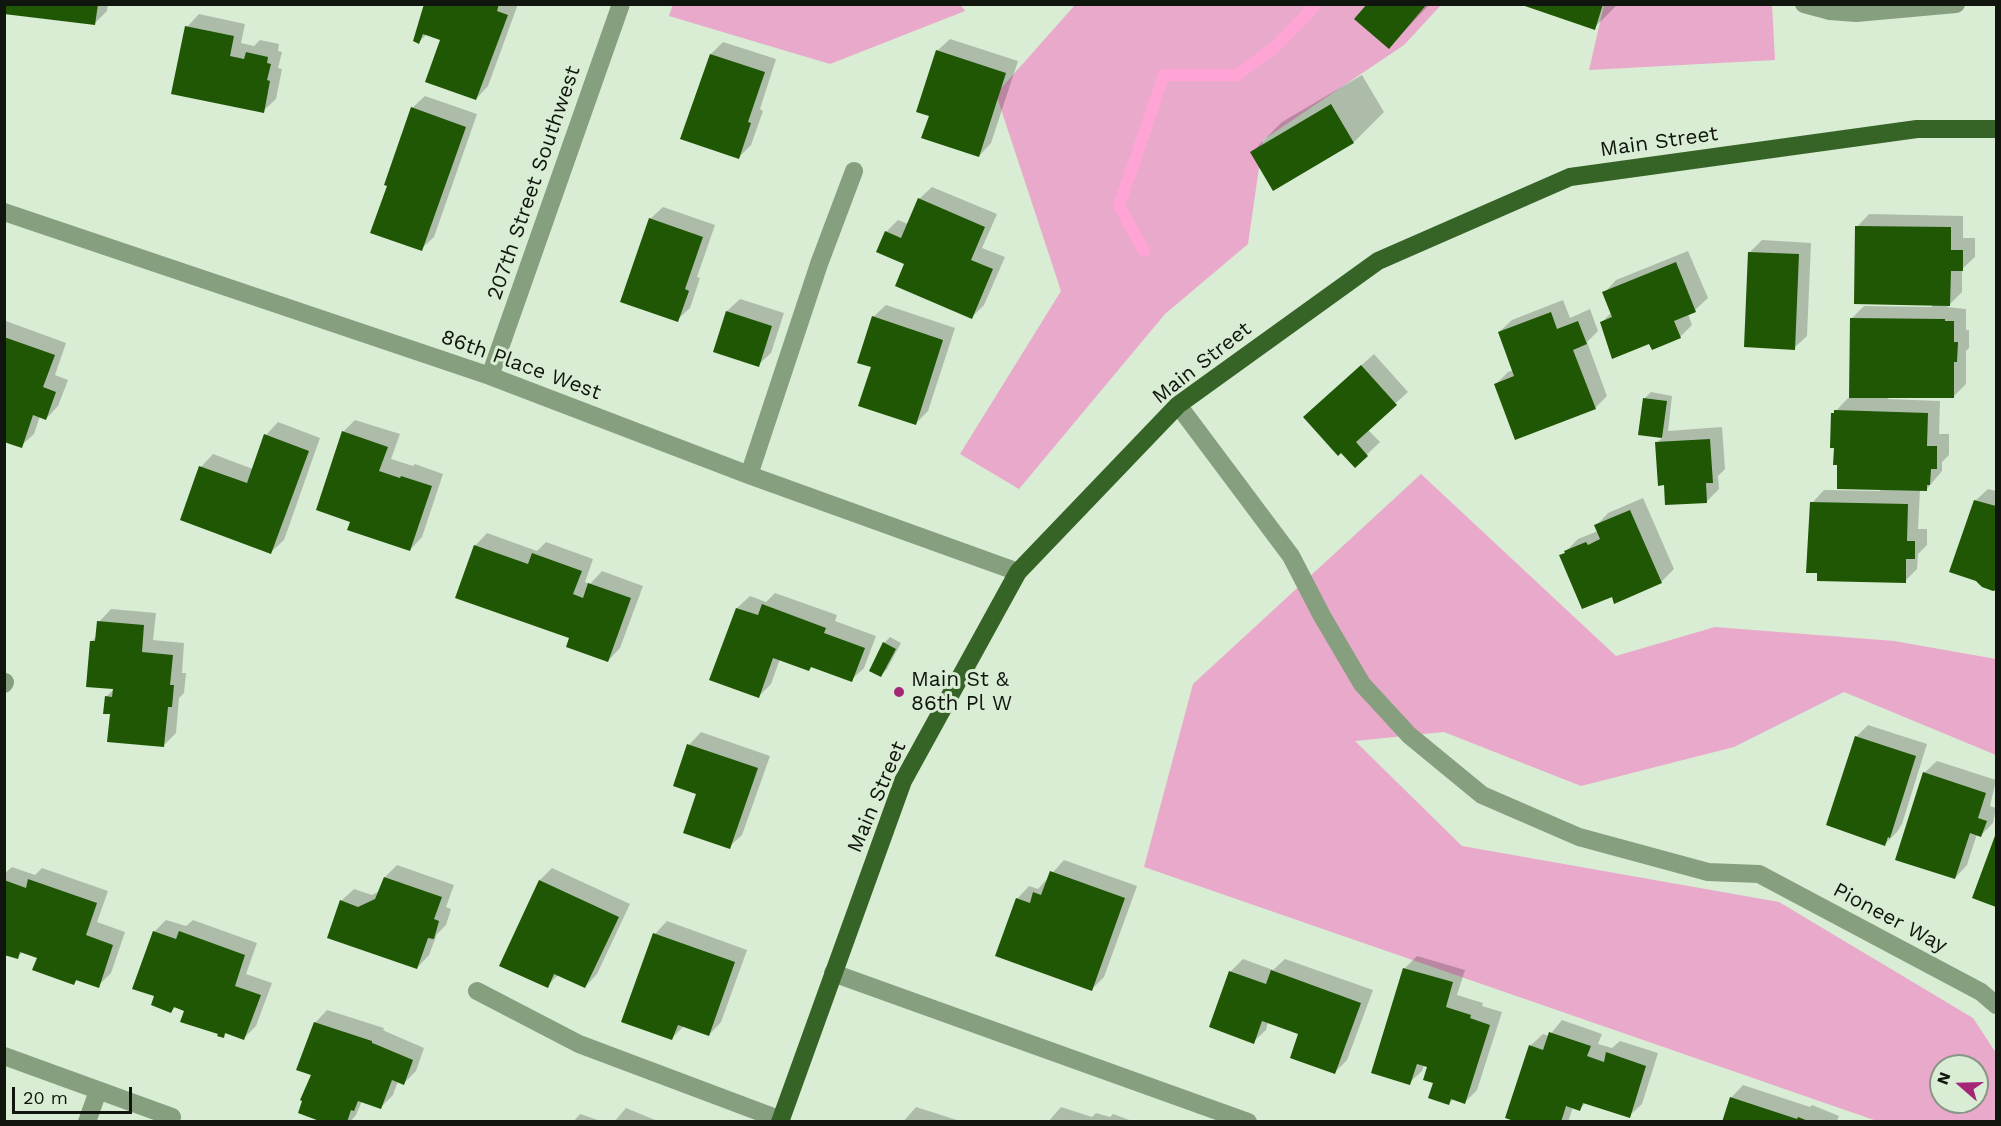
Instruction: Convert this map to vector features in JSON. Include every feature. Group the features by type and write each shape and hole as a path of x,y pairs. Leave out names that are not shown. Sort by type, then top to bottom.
{"main road":[{"name":"Main Street","path":"780,1121 903,781 1018,572 1178,405 1378,261 1570,177 1917,129 1996,129"}],"street":[{"name":"207th Street Southwest","path":"489,376 621,4"},
{"path":"1804,4 1830,12 1856,13 1956,4"},
{"path":"749,475 819,264 854,171"},
{"name":"86th Place West","path":"4,212 489,376 749,475 1018,572"},
{"name":"Pioneer Way","path":"1178,405 1291,556 1322,616 1362,684 1409,735 1482,795 1579,837 1708,872 1759,874 1981,992 1996,1005"},
{"path":"833,973 1248,1122"},
{"path":"477,991 579,1044 780,1121"},
{"path":"4,1056 172,1118"},
{"path":"87,1122 98,1091"}],"shaded area":[{"path":"673,4 960,4 965,11 830,64 669,16"},
{"path":"1075,5 1441,5 1404,45 1263,140 1248,244 1165,314 1019,489 960,454 1061,291 996,94"},
{"path":"1604,5 1772,5 1775,60 1589,70"},
{"path":"1421,474 1616,656 1715,627 1894,641 1996,659 1996,755 1844,692 1734,747 1581,786 1444,732 1355,741 1462,846 1779,902 1973,1018 1996,1053 1996,1121 1877,1121 1144,867 1193,684"}],"building":[{"path":"4,4 98,4 95,25 4,14"},
{"path":"424,4 499,4 497,11 508,15 476,100 425,82 440,40 423,34 419,44 413,41"},
{"path":"1367,4 1427,4 1389,49 1354,19"},
{"path":"1519,4 1603,4 1595,30"},
{"path":"185,26 234,36 230,56 244,59 246,52 268,57 267,63 271,64 267,80 270,81 264,113 171,94"},
{"path":"936,50 1006,73 979,157 921,138 929,116 916,112"},
{"path":"710,54 765,72 748,122 751,123 739,159 680,139"},
{"path":"1331,104 1354,143 1273,191 1250,152"},
{"path":"411,107 466,127 422,251 370,233"},
{"path":"918,198 985,227 971,260 993,269 972,319 895,286 904,264 876,252 885,231 901,238"},
{"path":"649,218 703,237 685,289 689,291 678,322 620,302"},
{"path":"1855,226 1951,227 1951,250 1963,250 1963,271 1951,271 1950,306 1854,304"},
{"path":"1748,252 1799,254 1795,350 1744,347"},
{"path":"1676,262 1696,312 1674,321 1681,338 1652,350 1649,344 1612,359 1600,322 1612,317 1602,292"},
{"path":"726,311 772,326 759,367 713,352"},
{"path":"1551,312 1557,329 1578,321 1587,344 1573,350 1596,409 1515,440 1494,384 1514,376 1498,332"},
{"path":"872,316 943,340 916,425 858,406 871,367 857,363"},
{"path":"1850,318 1954,321 1954,342 1958,342 1957,362 1954,362 1954,398 1849,398"},
{"path":"4,337 55,355 43,387 56,392 46,420 33,415 22,448 4,442"},
{"path":"1361,365 1397,405 1356,442 1368,456 1355,468 1341,453 1338,456 1303,417"},
{"path":"1643,398 1667,401 1662,438 1638,435"},
{"path":"1834,410 1928,413 1927,446 1937,446 1937,469 1931,469 1930,485 1927,485 1927,491 1837,489 1837,465 1833,465 1834,448 1830,448 1831,413 1834,413"},
{"path":"342,431 388,447 379,471 432,486 410,551 347,530 350,522 316,510"},
{"path":"264,434 309,451 271,554 180,520 199,466 247,483"},
{"path":"1710,439 1713,483 1706,483 1707,503 1665,505 1664,485 1658,486 1655,442"},
{"path":"1974,500 1996,506 1996,590 1993,591 1982,587 1976,581 1949,572"},
{"path":"1810,502 1908,504 1907,541 1915,541 1915,559 1906,559 1906,583 1817,581 1817,573 1806,573"},
{"path":"1630,510 1662,583 1614,604 1612,597 1582,609 1559,555 1586,542 1588,545 1600,539 1594,525"},
{"path":"474,545 528,564 532,553 582,571 573,594 583,598 588,583 631,598 608,662 566,647 569,638 455,598"},
{"path":"762,604 826,628 824,633 865,648 852,682 811,667 809,671 773,658 759,698 709,680 736,608 758,615"},
{"path":"97,621 144,625 142,652 173,655 170,685 174,685 172,707 168,707 164,747 107,742 110,714 103,714 105,696 112,697 113,689 86,687 90,641 95,641"},
{"path":"883,642 896,649 881,677 869,671"},
{"path":"1855,736 1916,756 1890,838 1888,837 1885,846 1826,825"},
{"path":"687,744 758,768 730,849 683,833 696,794 673,786"},
{"path":"1923,772 1986,793 1978,818 1987,821 1981,837 1970,833 1955,879 1895,860"},
{"path":"1996,833 1996,907 1972,898"},
{"path":"1050,871 1125,898 1092,991 995,956 1016,898 1030,903 1033,892 1041,895"},
{"path":"384,877 442,897 434,919 439,921 434,939 428,938 417,969 327,938 340,900 358,907 375,899"},
{"path":"28,879 97,903 86,935 113,945 99,988 76,980 74,985 32,970 37,958 20,952 18,959 4,955 4,880 26,888"},
{"path":"539,880 619,917 585,988 554,974 548,988 499,966"},
{"path":"153,931 176,939 179,931 245,955 235,986 261,995 244,1040 225,1033 224,1038 180,1022 184,1011 174,1007 171,1013 151,1005 154,996 132,989"},
{"path":"653,933 735,962 709,1036 678,1025 672,1040 621,1022"},
{"path":"1403,968 1453,982 1446,1007 1471,1015 1470,1018 1490,1025 1465,1104 1451,1099 1449,1105 1428,1098 1433,1083 1423,1080 1427,1067 1417,1064 1410,1085 1371,1073"},
{"path":"1271,970 1361,1003 1335,1074 1290,1058 1298,1034 1262,1021 1254,1044 1209,1027 1229,971 1266,984"},
{"path":"314,1022 372,1041 372,1043 413,1060 404,1085 392,1080 381,1109 358,1101 354,1111 351,1110 347,1122 322,1122 298,1113 302,1101 300,1100 311,1075 296,1070"},
{"path":"1549,1032 1591,1046 1587,1056 1604,1062 1606,1052 1646,1066 1630,1118 1583,1103 1580,1111 1566,1106 1561,1122 1517,1122 1505,1118 1529,1045 1543,1050"},
{"path":"1730,1097 1797,1119 1798,1117 1811,1122 1722,1122"}],"waterway":[{"path":"1144,251 1119,206 1164,75 1237,75 1275,47 1314,7 1314,4"}],"place":[{"name":"Main St & 86th Pl W","path":"899,692"}]}
